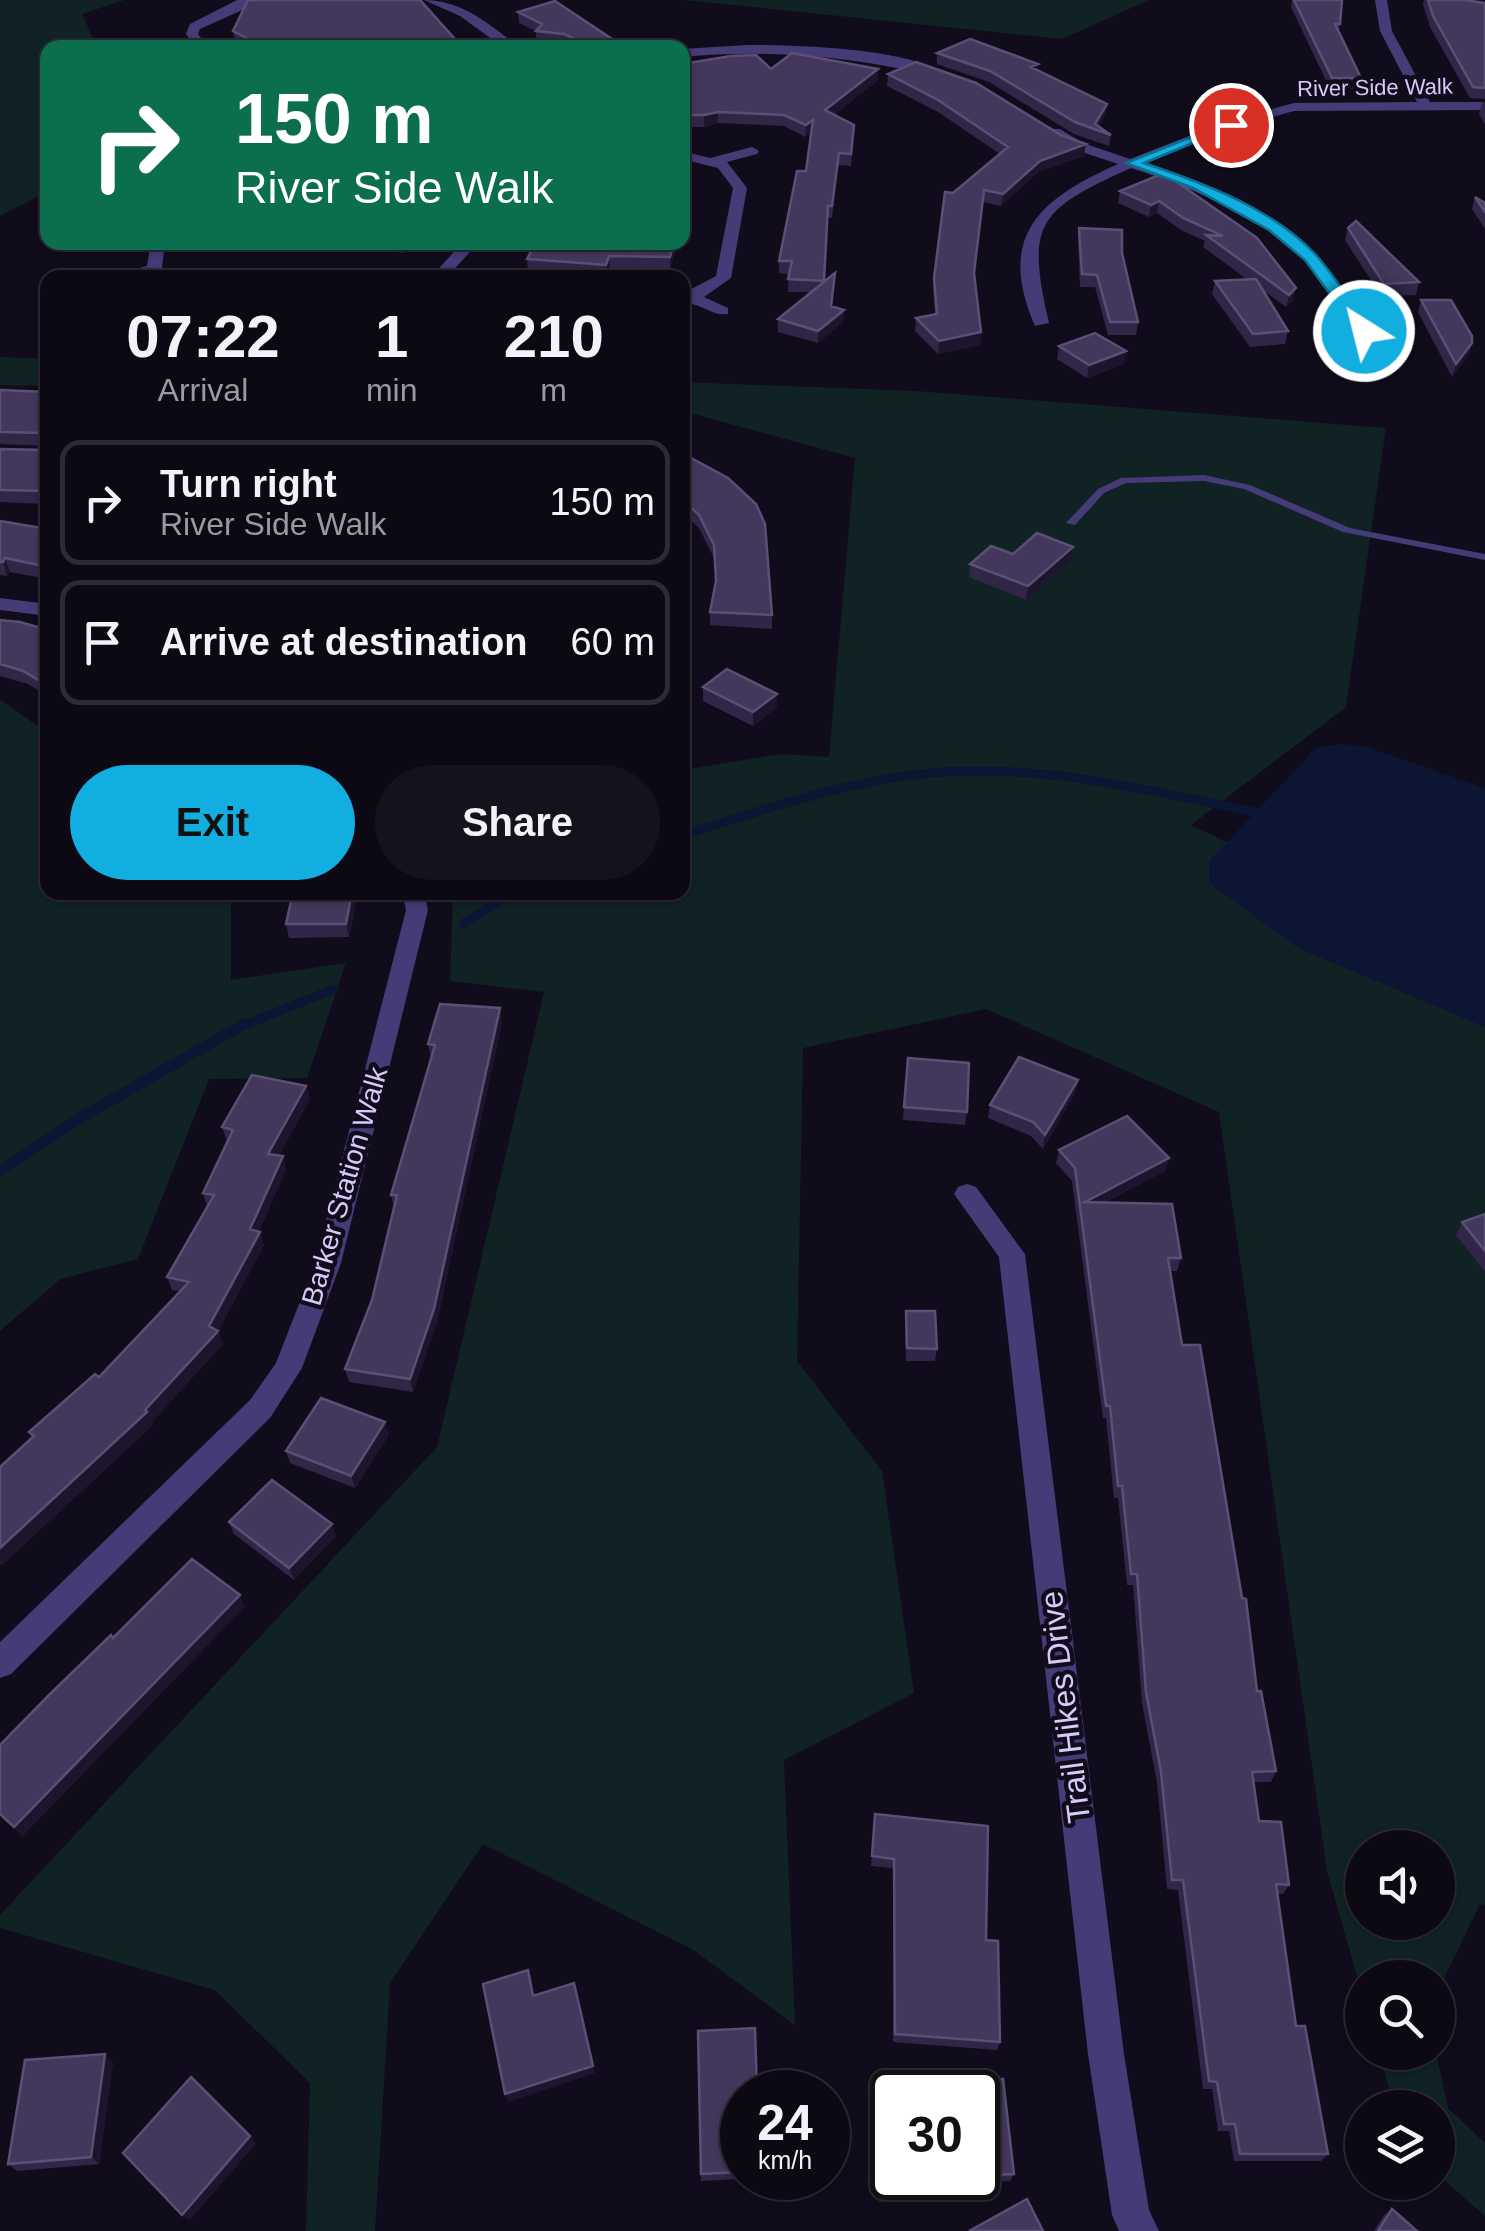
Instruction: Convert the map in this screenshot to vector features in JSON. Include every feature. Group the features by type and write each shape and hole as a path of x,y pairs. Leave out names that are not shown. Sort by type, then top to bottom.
{"street":[{"path":"197,40 192,34 194,27 240,3 258,0"},
{"path":"430,0 454,6 498,40"},
{"path":"1381,0 1386,32 1425,106"},
{"path":"690,52 812,48 911,66 960,80"},
{"name":"River Side Walk","path":"1041,323 1028,247 1036,224 1066,197 1133,163 1264,113 1317,106 1485,106"},
{"path":"1046,126 1078,146 1198,186 1274,228 1310,257 1364,331"},
{"path":"714,161 752,151"},
{"path":"690,156 723,165 740,188 739,211 722,278 690,297"},
{"path":"445,270 464,250"},
{"path":"690,299 722,310"},
{"path":"0,604 40,609"},
{"name":"Barker Station Walk","path":"0,1664 260,1409 288,1368 328,1263 417,910 415,900"},
{"name":"Trail Hikes Drive","path":"967,1194 1012,1254 1106,2054 1131,2215 1140,2231"}],"lane":[{"path":"1071,524 1101,490 1124,480 1204,478 1247,486 1347,530 1485,557"}],"shaded area":[{"path":"0,0 124,0 82,14 94,40 40,40 40,196 0,216"},
{"path":"684,0 1149,0 1062,39"},
{"path":"0,357 40,359 40,386 0,385"},
{"path":"690,382 916,391 1386,428 1346,707 1191,825 1485,966 1485,1905 1480,1904 1453,1960 1352,1960 1347,1940 1455,1940 1455,1830 1345,1830 1345,1934 1327,1871 1219,1112 986,1009 803,1048 797,1361 882,1471 914,1693 784,1760 795,2025 692,1949 483,1844 390,1983 375,2231 306,2231 310,2083 215,1990 0,1928 0,1915 437,1447 544,992 450,981 453,900 690,900 690,769 781,754 829,757 855,458 690,413"},
{"path":"0,700 40,727 40,900 231,900 231,980 346,963 307,1078 209,1079 138,1259 60,1279 0,1331"},
{"path":"1384,2070 1440,2070 1444,2090 1390,2090"},
{"path":"1455,2115 1485,2143 1485,2216 1455,2190"}],"water":[{"path":"1341,744 1367,747 1485,788 1485,1027 1298,948 1209,883 1209,861 1316,748"}],"building":[{"path":"248,0 420,0 456,40 250,40 233,31"},
{"path":"1294,0 1342,0 1340,24 1335,24 1361,78 1332,78"},
{"path":"1428,0 1485,3 1485,88 1473,87"},
{"path":"555,1 614,40 576,40 564,34 536,31 542,24 518,12"},
{"path":"970,39 1038,64 1031,67 1107,104 1095,124 1111,135 1075,122 990,71 937,53"},
{"path":"792,53 878,69 825,110 854,125 851,154 839,153 832,206 828,206 824,281 788,279 792,261 779,261 797,171 806,171 813,120 806,125 784,115 690,115 690,63 756,55 771,69"},
{"path":"916,62 976,83 1061,135 1086,144 1040,161 1003,194 984,190 974,273 981,332 939,341 916,318 937,314 934,278 945,192 953,193 1008,147 938,100 888,74"},
{"path":"1164,173 1257,238 1296,288 1289,295 1206,235 1223,236 1183,218 1159,201 1151,205 1120,191"},
{"path":"1356,221 1419,282 1384,284 1348,228"},
{"path":"1079,228 1122,230 1122,253 1138,322 1110,322 1097,275 1082,274"},
{"path":"532,250 672,250 670,257 609,256 606,265 527,259"},
{"path":"835,273 831,306 844,310 818,331 778,319"},
{"path":"1256,279 1288,331 1253,334 1215,281"},
{"path":"1421,300 1451,300 1472,336 1472,343 1456,364"},
{"path":"1095,333 1126,351 1089,365 1059,346"},
{"path":"0,390 40,392 40,433 0,432"},
{"path":"0,449 40,450 40,491 0,490"},
{"path":"690,457 728,478 756,504 765,524 772,615 710,612 716,581 714,545 699,515 690,507"},
{"path":"0,521 40,528 40,565 5,558 0,562"},
{"path":"1037,533 1073,547 1028,586 970,564 991,546 1013,554"},
{"path":"0,620 40,628 40,681 0,664"},
{"path":"727,669 777,694 753,712 703,687"},
{"path":"291,900 350,900 346,924 286,924"},
{"path":"440,1004 500,1008 434,1309 410,1379 345,1369 372,1300 397,1195 391,1195 435,1045 428,1044"},
{"path":"1019,1057 1078,1080 1045,1135 1033,1122 990,1105"},
{"path":"908,1058 969,1063 967,1112 904,1107"},
{"path":"252,1075 306,1086 268,1154 283,1156 250,1229 260,1232 209,1326 218,1331 147,1412 0,1548 0,1467 34,1436 29,1432 95,1374 99,1377 189,1282 167,1277 214,1195 203,1193 233,1130 222,1127"},
{"path":"1127,1116 1169,1158 1085,1202 1172,1204 1181,1258 1168,1258 1182,1345 1200,1345 1242,1598 1246,1599 1257,1691 1261,1691 1276,1771 1252,1772 1259,1821 1281,1822 1289,1885 1276,1884 1296,2026 1305,2026 1328,2154 1240,2154 1235,2124 1224,2124 1217,2082 1209,2081 1183,1880 1172,1880 1161,1772 1146,1692 1137,1574 1131,1574 1122,1486 1118,1486 1110,1406 1106,1406 1075,1168 1059,1150"},
{"path":"1485,1214 1485,1251 1462,1222"},
{"path":"906,1311 935,1311 937,1349 907,1348"},
{"path":"321,1398 385,1422 351,1476 286,1451"},
{"path":"272,1480 332,1524 289,1568 229,1522"},
{"path":"192,1559 240,1595 14,1827 0,1814 0,1745"},
{"path":"875,1814 988,1826 986,1940 998,1941 1000,2042 895,2034 894,1859 872,1856"},
{"path":"528,1970 533,1996 574,1983 593,2066 505,2094 483,1984"},
{"path":"755,2028 756,2070 720,2070 720,2173 701,2174 698,2031"},
{"path":"105,2054 91,2157 8,2164 25,2060"},
{"path":"191,2077 250,2136 182,2215 123,2153"},
{"path":"1003,2079 1014,2174 1000,2175"},
{"path":"1027,2199 1043,2231 969,2231"},
{"path":"1392,2209 1417,2231 1378,2231"}],"waterway":[{"path":"690,833 858,785 966,771 1075,778 1254,812"},
{"path":"464,923 500,900"},
{"path":"242,1026 334,989"},
{"path":"0,1171 82,1117 246,1023"}],"route":[{"path":"1231,125 1133,163 1198,186 1274,228 1310,257 1364,331"}]}
